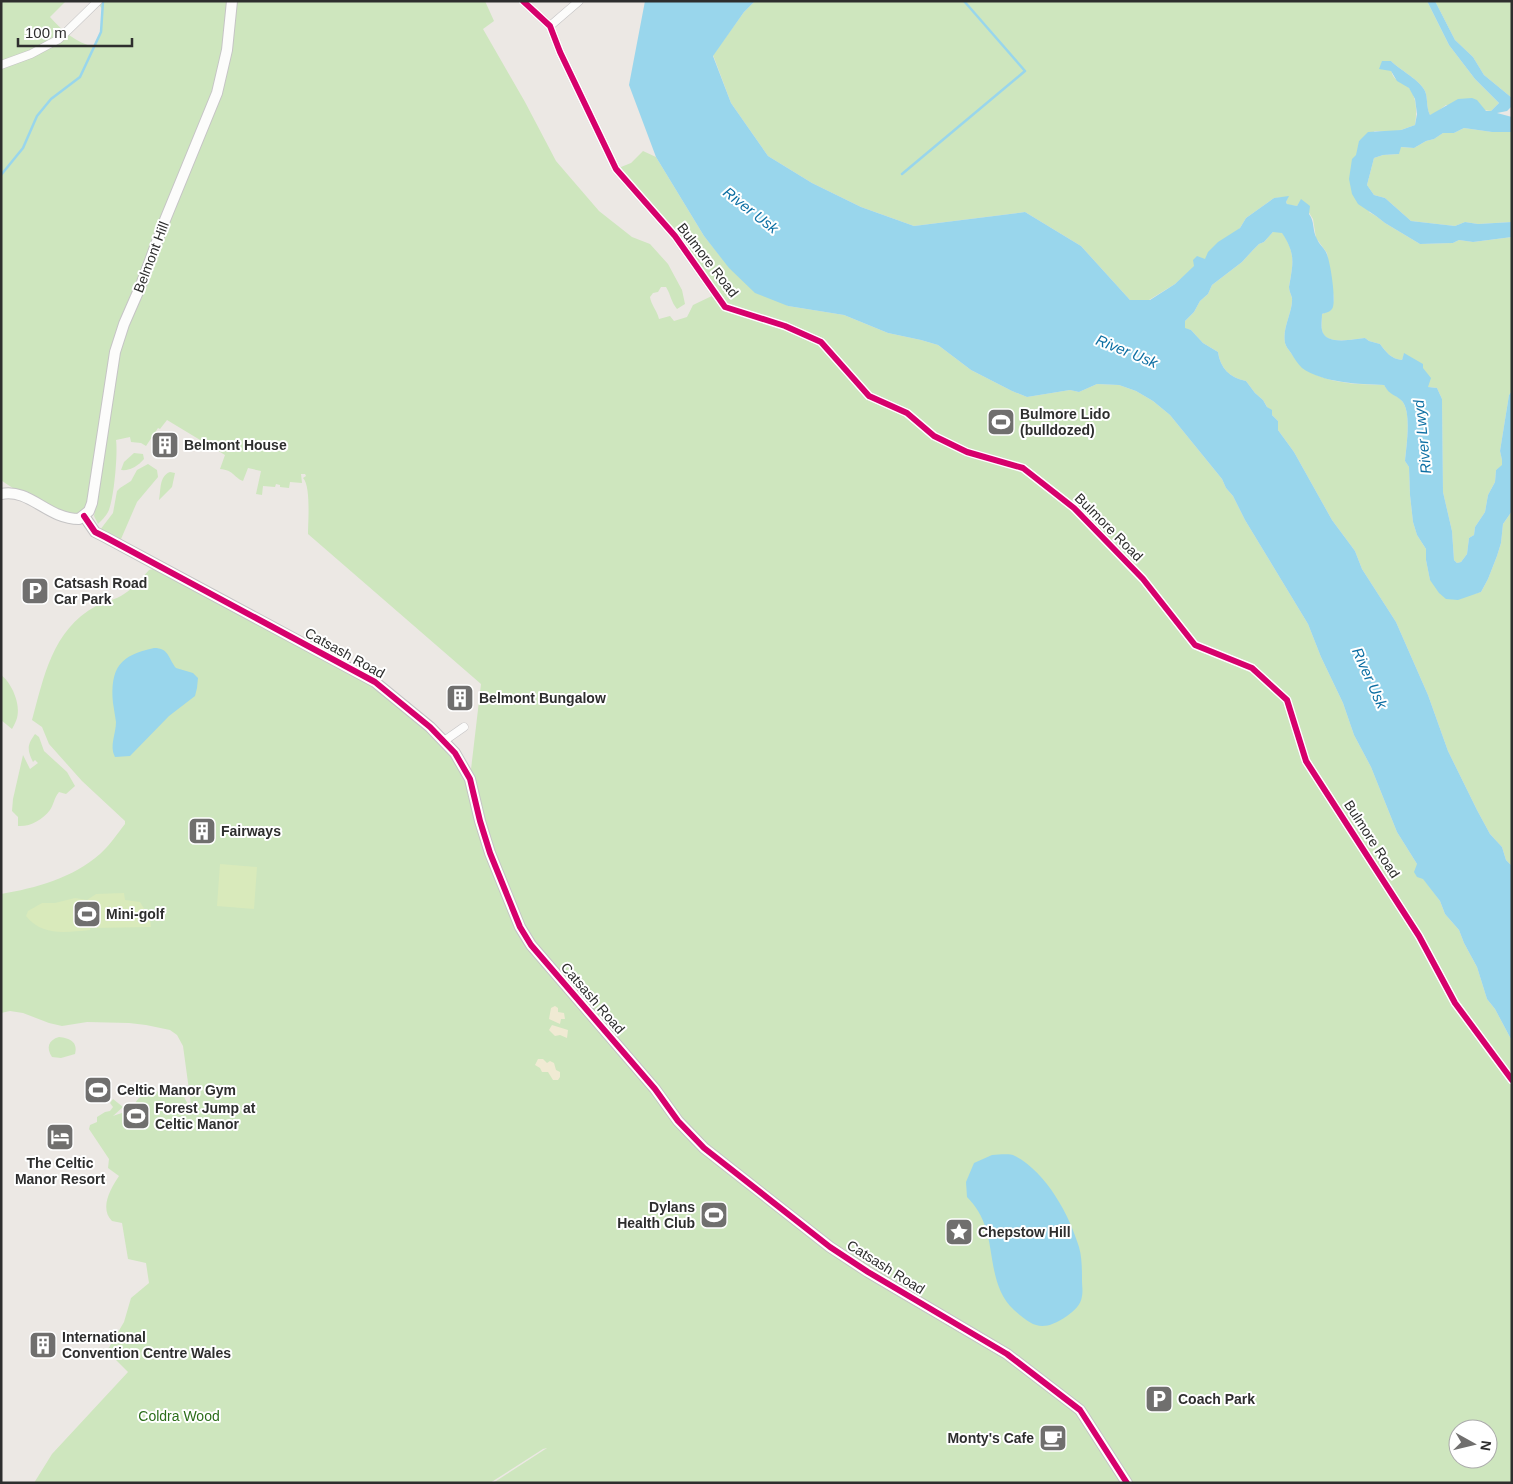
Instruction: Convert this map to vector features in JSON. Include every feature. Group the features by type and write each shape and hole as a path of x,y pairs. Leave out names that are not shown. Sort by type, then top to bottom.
{"street":[{"path":"1,65 31,54 59,39 98,1"},
{"name":"Belmont Hill","path":"84,516 89,511 92,503 115,352 124,324 217,93 227,50 232,1"},
{"name":"Bulmore Road","path":"523,1 550,26 560,52 616,169 675,236 725,307 785,326 820,342 869,396 907,413 934,436 967,452 1023,468 1074,508 1143,579 1195,645 1252,668 1287,700 1306,762 1419,936 1455,1003 1512,1080"},
{"path":"550,26 579,1"},
{"path":"3,490 23,495 54,514 71,519 79,519 84,516"},
{"name":"Catsash Road","path":"84,516 95,532 375,682 430,727 455,753 470,779 490,853 520,927 531,945 655,1089 678,1121 704,1148 830,1247 868,1272 1007,1354 1080,1410 1127,1483"},
{"path":"444,741 464,727"}],"green space":[{"name":"Coldra Wood","path":"1,1 66,1 50,17 70,35 94,47 101,32 103,10 96,1 485,1 494,21 483,29 556,161 599,211 632,237 650,244 668,264 682,290 685,304 677,309 666,287 661,287 658,292 653,293 650,297 659,319 670,316 674,321 687,317 693,305 716,294 675,236 616,169 631,163 643,151 656,157 704,236 729,267 788,306 844,315 888,333 938,345 971,370 1027,397 1070,390 1079,392 1097,384 1119,385 1136,391 1153,401 1170,415 1222,479 1308,624 1343,703 1354,735 1371,767 1397,832 1417,864 1423,878 1440,901 1445,914 1459,930 1477,967 1487,999 1495,1009 1512,1041 1512,1483 493,1483 547,1448 490,1483 34,1483 52,1454 128,1372 107,1351 124,1322 131,1298 149,1283 146,1263 128,1259 122,1223 112,1221 108,1216 106,1204 119,1176 108,1168 109,1159 89,1129 90,1125 97,1122 97,1117 110,1111 113,1107 110,1103 113,1099 123,1107 113,1116 131,1110 136,1106 135,1104 138,1099 154,1092 168,1091 180,1093 192,1112 183,1046 177,1035 170,1030 129,1023 87,1022 62,1026 23,1013 10,1011 1,1013 1,894 54,881 78,870 104,851 125,824 125,821 82,781 49,744 42,727 32,720 46,671 60,641 81,616 96,606 128,592 149,570 154,569 375,682 430,727 470,778 481,684 308,534 308,496 306,482 303,478 306,476 305,474 301,474 302,483 290,482 289,488 280,487 280,485 276,484 275,487 263,486 262,495 256,494 261,471 248,468 243,481 231,472 220,469 225,455 167,420 160,429 158,428 146,446 141,443 131,442 130,437 116,440 116,465 112,498 108,512 98,524 94,516 124,324 89,501 84,509 76,514 69,514 49,507 1,480"},
{"path":"755,1 1427,1 1449,45 1475,79 1499,103 1491,111 1446,105 1430,115 1425,91 1414,79 1391,61 1392,74 1397,80 1407,85 1414,97 1415,125 1390,132 1375,131 1359,141 1369,212 1385,223 1420,244 1453,243 1459,240 1473,242 1512,237 1512,391 1509,395 1500,451 1502,466 1496,470 1495,482 1488,495 1485,512 1475,527 1474,535 1469,538 1467,554 1461,562 1457,563 1454,560 1452,531 1443,492 1442,399 1437,388 1428,387 1404,354 1402,360 1395,358 1389,355 1380,344 1365,338 1334,340 1324,335 1322,314 1331,310 1334,299 1327,253 1316,238 1313,219 1301,200 1297,206 1288,205 1286,202 1288,197 1274,198 1246,218 1240,228 1205,260 1195,266 1175,284 1149,300 1130,300 1081,246 1025,212 914,226 861,207 812,183 768,156 731,103 713,55 744,12"},
{"path":"1435,1 1512,1 1512,98 1484,75 1473,57 1455,40"},
{"path":"1464,128 1492,132 1512,132 1512,222 1478,224 1465,222 1455,226 1411,221 1385,198 1374,195 1367,185 1374,158 1383,155 1399,154 1400,147 1414,148 1443,133 1454,133"},
{"path":"1273,232 1282,232 1290,246 1292,259 1289,287 1292,303 1284,337 1285,344 1291,353 1309,371 1320,376 1345,383 1384,385 1405,406 1408,430 1405,461 1409,467 1413,522 1417,535 1426,549 1430,580 1470,595 1481,592 1497,556 1501,543 1503,524 1512,511 1512,866 1506,860 1502,847 1490,834 1448,751 1428,695 1396,622 1362,569 1355,551 1332,520 1294,452 1278,430 1278,421 1246,381 1240,380 1227,371 1221,363 1218,352 1203,343 1191,330 1185,329 1185,321 1194,312 1200,301 1208,294 1212,285 1242,262"},
{"path":"134,453 143,454 144,459 134,468 121,470 124,462"},
{"path":"148,464 157,470 158,477 137,502 121,539 118,540 100,530 113,513 117,491 131,481 137,470"},
{"path":"170,472 175,473 172,487 159,500 162,480"},
{"path":"1,675 9,683 17,701 18,713 12,729 1,720"},
{"path":"35,734 39,737 44,751 67,772 75,786 66,794 59,792 50,810 40,820 18,826 18,817 12,811 13,799 23,755 30,769 38,763 35,760 33,762 29,751 30,741"},
{"path":"220,864 257,867 254,909 217,906"},
{"name":"Mini-golf","path":"124,893 125,900 140,902 150,918 151,927 90,928 90,930 73,932 56,932 40,927 26,916 28,911 42,903 55,903 75,898 87,900 96,894"},
{"path":"59,1037 72,1041 76,1050 75,1054 61,1058 52,1057 49,1050 50,1042"}],"sand":[{"path":"555,1006 558,1008 558,1012 564,1013 565,1019 561,1019 560,1024 549,1019 551,1008"},
{"path":"552,1025 568,1030 567,1038 560,1035 555,1036 549,1030"},
{"path":"538,1059 543,1059 547,1063 550,1061 554,1063 556,1070 560,1072 558,1080 553,1080 548,1072 542,1072 535,1065"}],"water":[{"path":"645,1 755,1 744,12 713,56 731,103 768,156 812,183 861,207 914,226 1025,212 1081,246 1130,300 1150,300 1175,284 1194,266 1193,260 1197,256 1205,259 1208,252 1218,242 1240,228 1246,218 1274,198 1289,196 1287,204 1297,206 1301,199 1310,206 1309,214 1315,236 1328,256 1331,272 1334,299 1332,309 1322,314 1324,335 1334,340 1365,338 1380,344 1389,355 1402,360 1404,353 1423,364 1423,368 1431,378 1428,387 1437,388 1442,399 1443,492 1452,531 1454,560 1457,563 1461,562 1467,554 1469,538 1474,535 1475,527 1485,512 1488,495 1495,482 1496,470 1502,465 1500,451 1509,395 1512,391 1512,511 1503,524 1501,543 1497,556 1481,592 1458,600 1446,599 1430,580 1426,549 1417,535 1413,522 1409,467 1405,461 1408,421 1402,401 1390,393 1384,385 1342,382 1311,373 1302,368 1286,346 1284,337 1292,303 1289,287 1292,259 1290,247 1282,233 1273,232 1242,262 1212,285 1208,294 1200,301 1194,312 1185,321 1185,328 1191,330 1203,343 1218,352 1221,363 1227,371 1240,380 1246,381 1267,407 1272,410 1272,415 1278,421 1278,430 1294,452 1332,520 1355,551 1362,569 1396,622 1428,695 1448,751 1490,834 1502,847 1506,860 1512,866 1512,1041 1495,1009 1487,999 1477,967 1459,930 1445,914 1440,901 1423,879 1417,877 1414,872 1417,864 1397,832 1371,767 1354,735 1343,703 1308,624 1222,479 1170,415 1153,401 1136,391 1119,385 1097,384 1079,392 1070,390 1027,397 971,370 938,345 888,333 844,315 788,306 755,293 729,268 704,236 656,157 629,85"},
{"path":"1427,1 1435,1 1455,40 1473,57 1484,75 1512,98 1512,106 1507,111 1497,113 1512,117 1512,132 1492,132 1464,128 1454,133 1443,133 1414,148 1401,147 1399,154 1383,155 1374,158 1367,185 1374,195 1385,198 1411,221 1455,226 1465,222 1478,224 1512,222 1512,237 1473,242 1459,240 1453,243 1420,244 1358,204 1352,194 1349,179 1352,159 1356,155 1359,141 1368,132 1401,130 1415,125 1417,114 1415,99 1409,88 1397,81 1391,71 1379,69 1382,61 1391,61 1422,87 1426,94 1430,115 1458,99 1472,98 1477,100 1486,111 1491,111 1499,103 1475,79 1449,45"},
{"path":"154,648 159,648 168,654 176,668 193,673 198,678 195,696 169,716 130,756 115,757 113,744 116,722 113,703 113,681 116,672 125,659"},
{"path":"992,1155 1013,1155 1037,1172 1063,1208 1075,1234 1081,1259 1081,1299 1079,1305 1067,1316 1045,1326 1039,1326 1027,1321 1007,1302 997,1282 989,1239 984,1224 967,1197 966,1182 974,1163"}],"waterway":[{"path":"1,175 23,148 37,116 51,99 80,77 101,32 103,1"},
{"path":"902,174 1025,71 964,1"}],"cycle path":[{"path":"523,1 550,26 560,52 616,169 675,236 725,307 785,326 821,342 869,396 907,413 934,436 967,452 1023,468 1074,508 1143,579 1195,645 1252,668 1287,700 1306,761 1419,936 1455,1003 1512,1080"},
{"path":"84,516 95,532 375,682 430,727 455,753 470,779 490,853 520,927 531,945 655,1089 678,1121 704,1148 830,1247 868,1272 1007,1354 1080,1410 1127,1483"}],"place":[{"name":"Bulmore Lido (bulldozed)","path":"1001,422"},
{"name":"Belmont House","path":"165,445"},
{"name":"Catsash Road Car Park","path":"35,591"},
{"name":"Belmont Bungalow","path":"460,698"},
{"name":"Fairways","path":"202,831"},
{"name":"Mini-golf","path":"87,914"},
{"name":"Celtic Manor Gym","path":"98,1090"},
{"name":"Forest Jump at Celtic Manor","path":"136,1116"},
{"name":"The Celtic Manor Resort","path":"60,1137"},
{"name":"Dylans Health Club","path":"714,1215"},
{"name":"Chepstow Hill","path":"959,1232"},
{"name":"International Convention Centre Wales","path":"43,1345"},
{"name":"Coach Park","path":"1159,1399"},
{"name":"Monty's Cafe","path":"1053,1438"}],"water label":[{"name":"River Usk","path":"751,210"},
{"name":"River Usk","path":"1127,351"},
{"name":"River Lwyd","path":"1422,437"},
{"name":"River Usk","path":"1370,678"}]}
